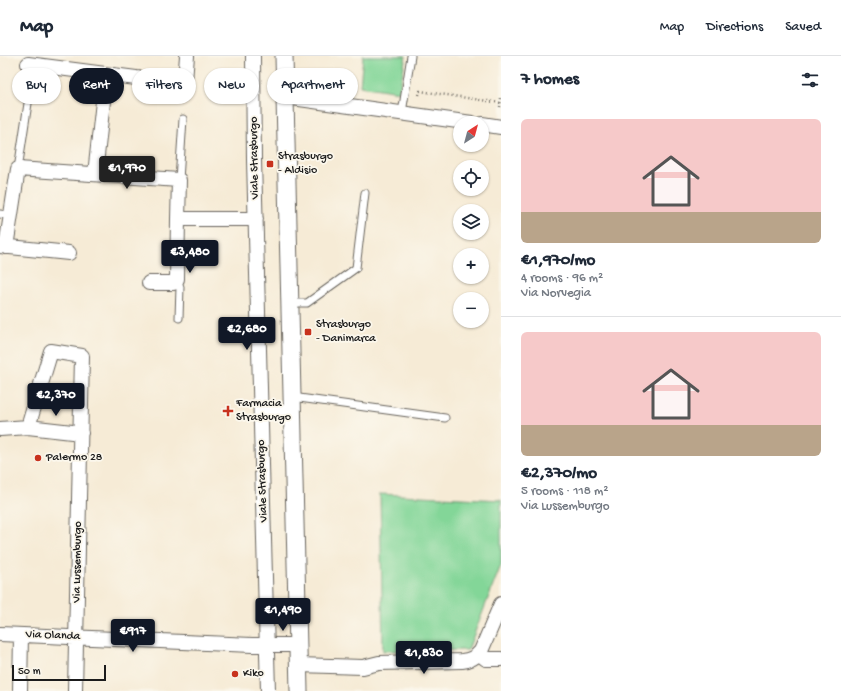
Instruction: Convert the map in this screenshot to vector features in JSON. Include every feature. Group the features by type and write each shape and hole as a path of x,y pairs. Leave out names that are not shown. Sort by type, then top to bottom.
{"street":[{"path":"124,76 185,80 187,56"},
{"name":"Viale Strasburgo","path":"253,56 268,691"},
{"path":"284,56 284,68"},
{"path":"31,64 69,69"},
{"path":"95,174 103,104"},
{"path":"285,104 299,691"},
{"path":"336,104 453,120"},
{"path":"489,125 501,127"},
{"path":"69,253 3,246 5,215 18,169 179,180 176,279 174,283 149,283"},
{"path":"178,219 256,219"},
{"name":"Via Lussemburgo","path":"28,427 51,351 82,356 75,691"},
{"path":"261,412 292,404"},
{"path":"0,429 28,427 81,433"},
{"path":"298,665 363,667 379,663 471,660 481,651 501,604"},
{"name":"Via Olanda","path":"0,634 298,645"},
{"path":"20,691 22,635"},
{"path":"481,651 481,655 486,660 501,659"}],"lane":[{"path":"402,113 411,56"},
{"path":"18,169 31,64"},
{"path":"179,180 183,119"},
{"path":"290,303 306,303 356,268 365,193"},
{"path":"176,279 180,287 179,318"},
{"path":"292,404 446,418"}],"path":[{"path":"419,95 420,91 501,103"},
{"path":"500,107 501,98"}],"green space":[{"path":"363,56 406,56 399,92 360,86"},
{"path":"380,494 501,500 501,565 468,650 383,651"}],"place":[{"name":"Strasburgo - Aldisio","path":"270,164"},
{"name":"Strasburgo - Danimarca","path":"308,332"},
{"name":"Farmacia Strasburgo","path":"228,411"},
{"name":"Palermo 28","path":"38,458"},
{"name":"Kiko","path":"235,674"}]}
